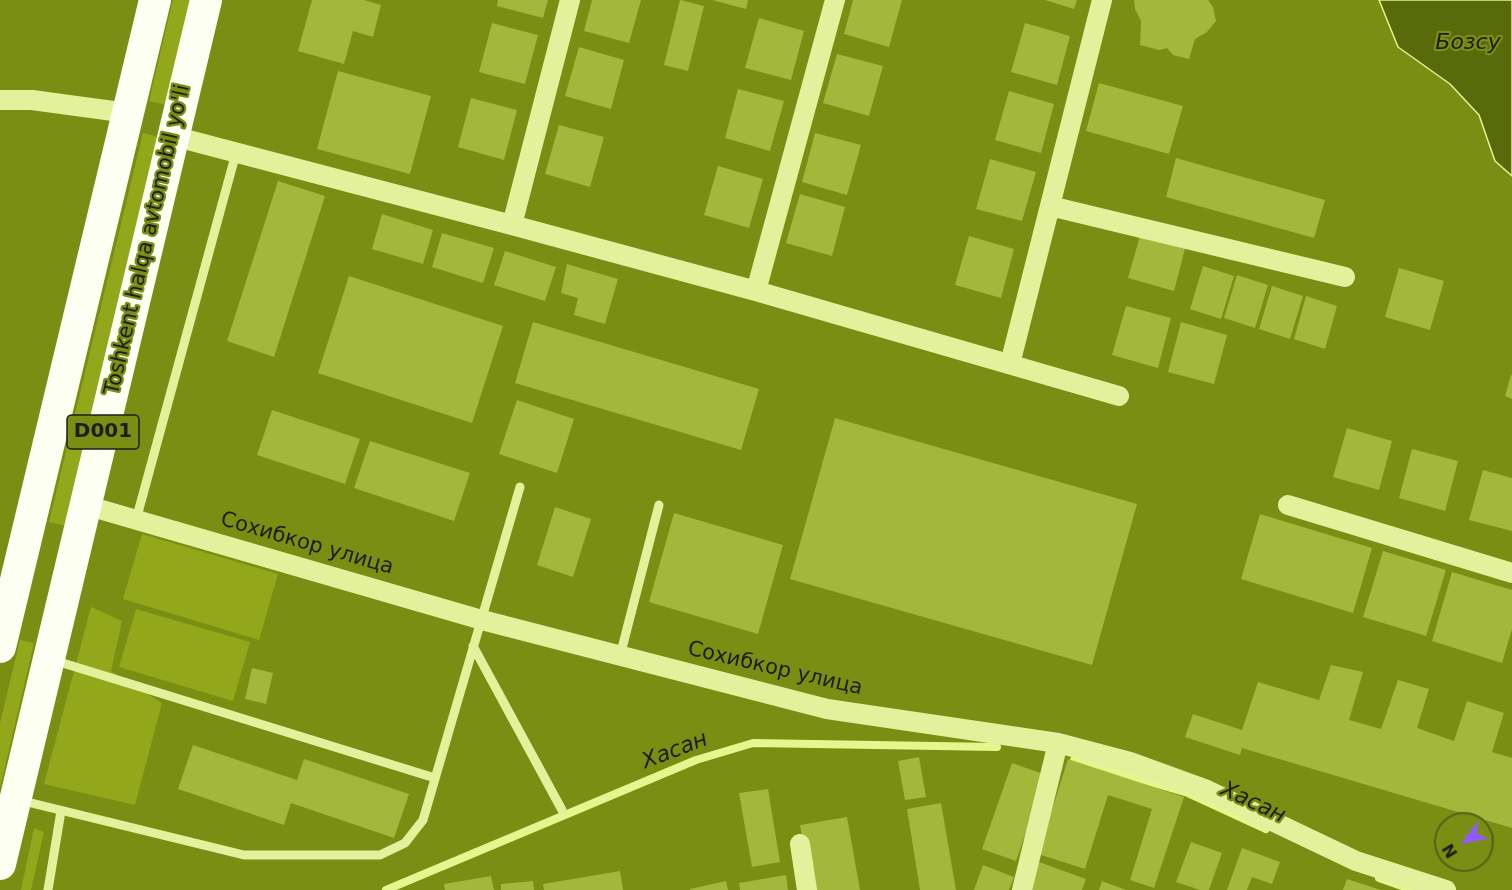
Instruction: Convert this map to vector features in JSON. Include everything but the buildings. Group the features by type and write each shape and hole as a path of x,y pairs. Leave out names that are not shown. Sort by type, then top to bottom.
{"highway":[{"name":"D001","path":"0,646 12,576 155,0"},
{"name":"Toshkent halqa avtomobil yo'li","path":"0,864 206,0"},
{"path":"12,576 67,582"}],"street":[{"path":"512,225 570,0"},
{"path":"756,291 835,0"},
{"path":"1010,364 1102,0"},
{"path":"0,100 32,100 128,113"},
{"path":"173,136 756,291 1119,396"},
{"path":"1050,206 1345,277"},
{"name":"Сохибкор улица","path":"85,505 482,620 827,709 1058,743 1130,762 1207,790 1356,861 1446,890"},
{"path":"1288,505 1512,573"},
{"path":"1022,890 1058,743"},
{"path":"800,844 807,890"}],"lane":[{"path":"136,520 236,153"},
{"path":"15,799 244,855 380,855 405,843 423,820 520,487"},
{"path":"620,656 659,505"},
{"path":"473,646 562,810"},
{"path":"49,659 435,778"},
{"path":"48,890 61,811"}],"shaded area":[{"path":"173,0 191,0 166,105 149,101"},
{"path":"143,133 159,137 65,526 49,522"},
{"path":"142,534 278,574 259,640 123,599"},
{"path":"91,607 122,621 111,671 162,703 135,805 44,784"},
{"path":"136,609 250,642 233,701 119,667"},
{"path":"20,640 34,643 0,788 0,723"},
{"path":"34,828 44,832 31,890 21,890"}],"water":[{"name":"Бозсу","path":"1379,0 1512,0 1512,176 1495,161 1479,115 1450,84 1398,47"}],"waterway":[{"name":"Хасан","path":"386,890 696,760 753,743 997,747"},
{"name":"Хасан","path":"1074,760 1188,793 1266,829"},
{"name":"Хасан","path":"1379,878 1413,890"}]}
